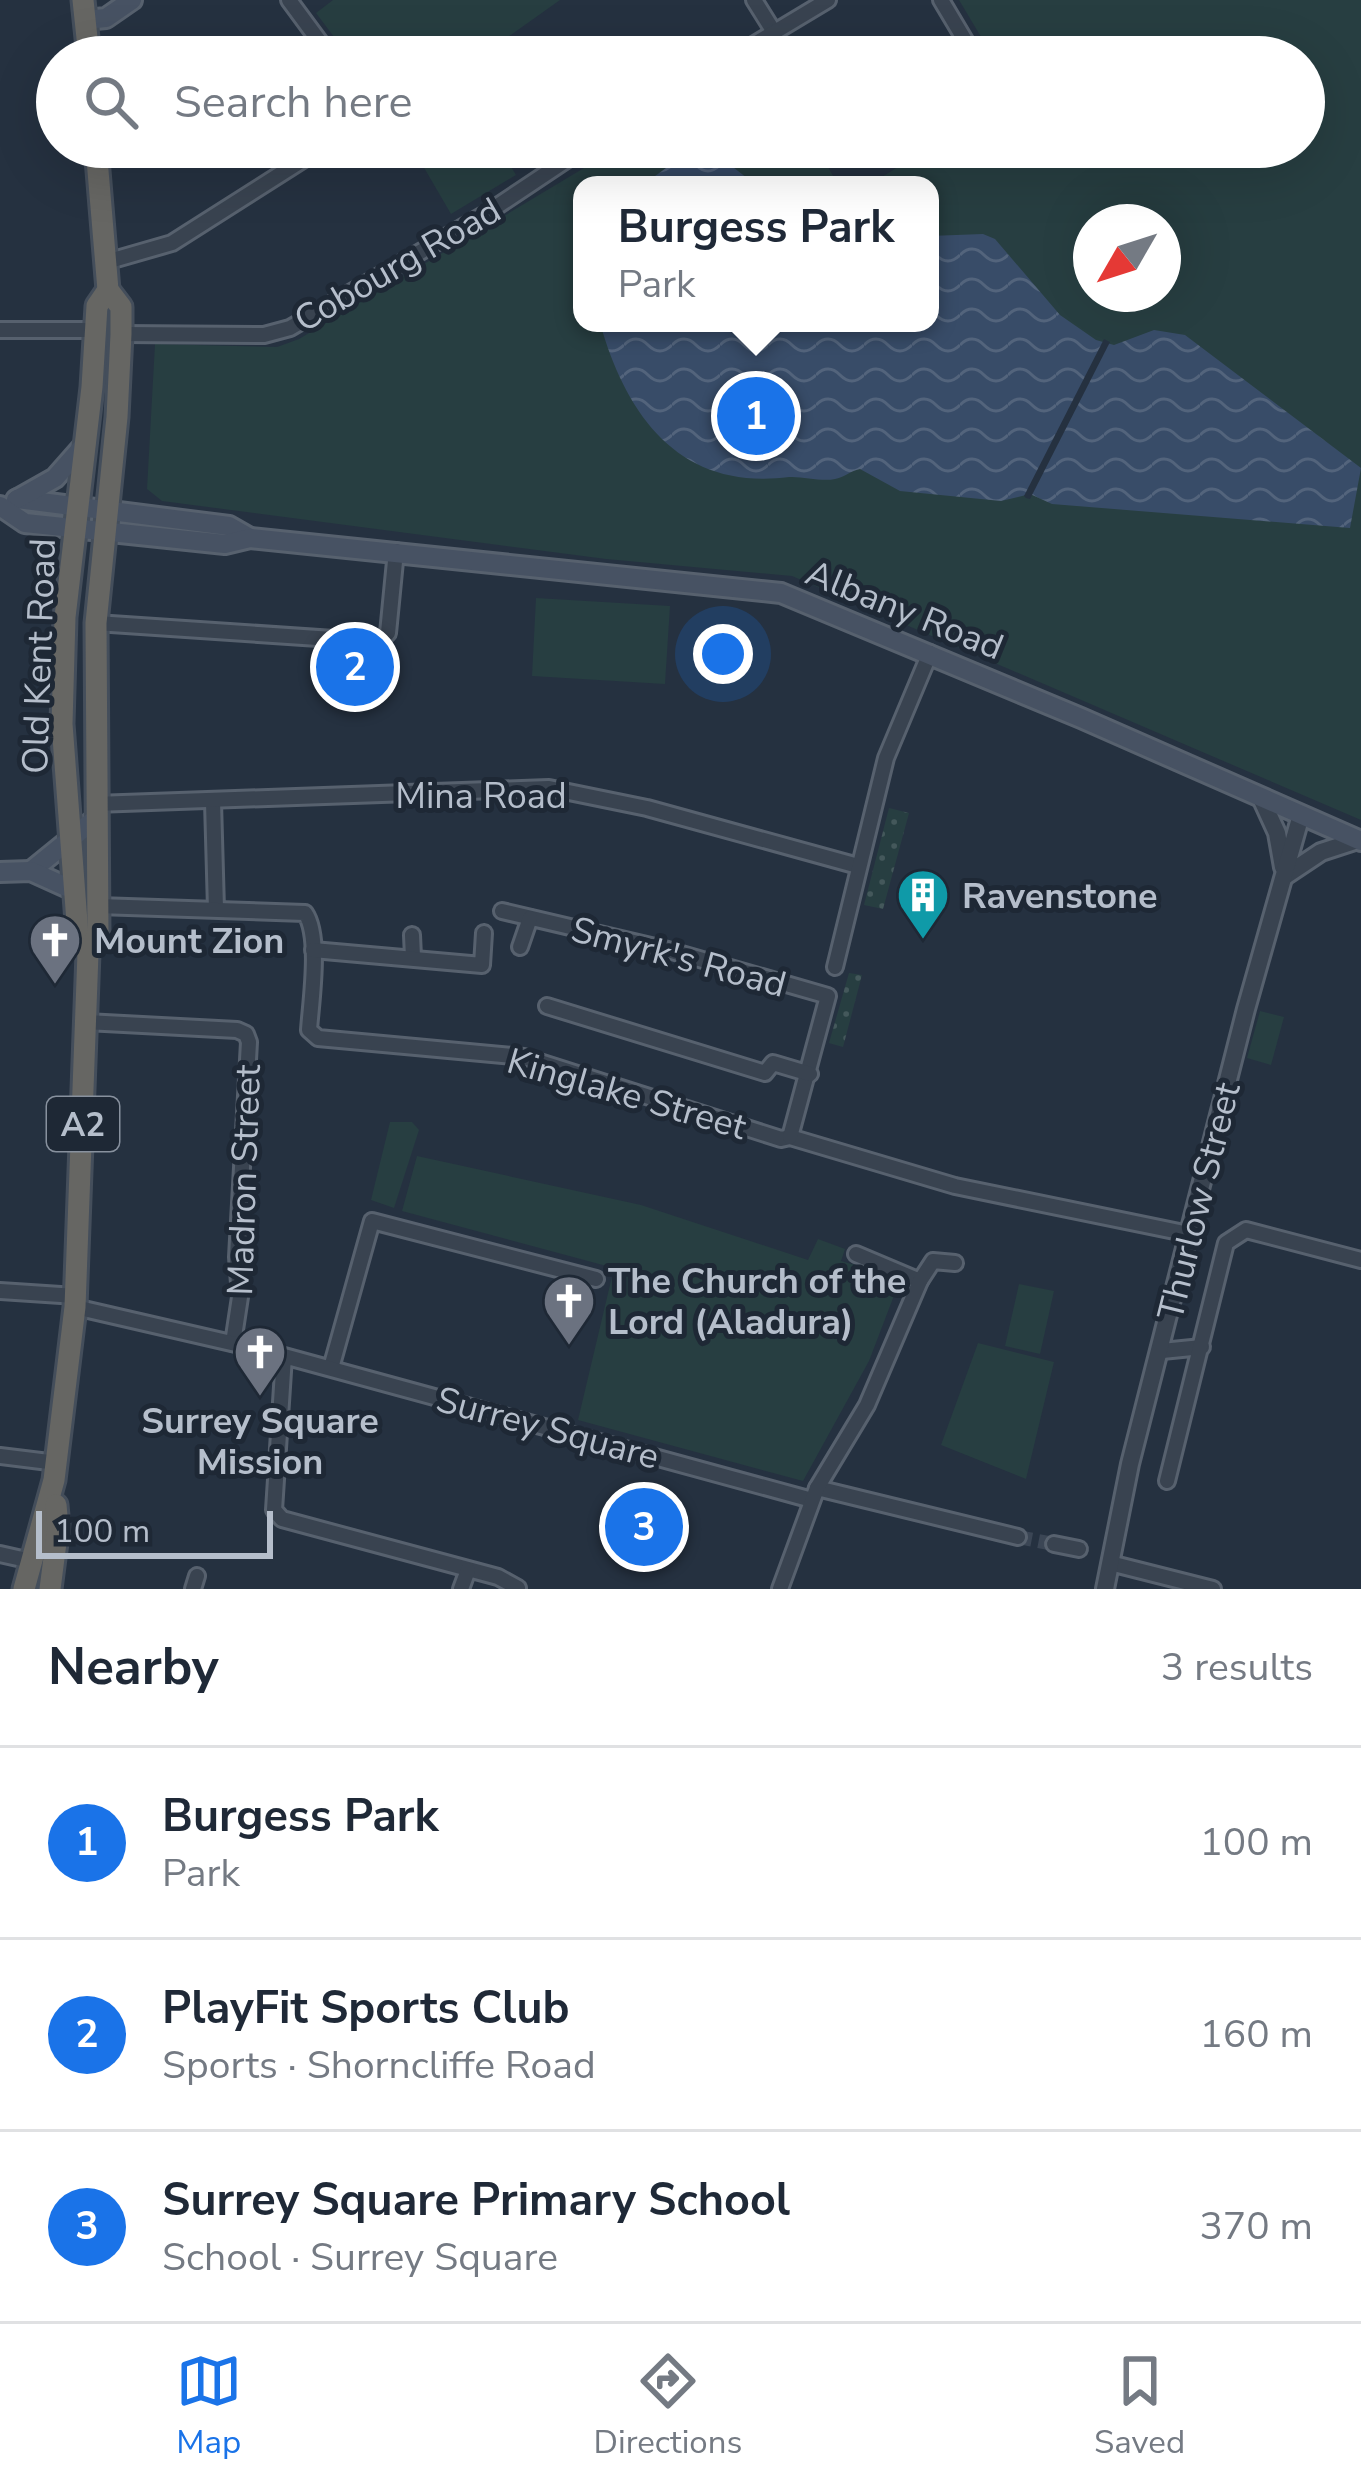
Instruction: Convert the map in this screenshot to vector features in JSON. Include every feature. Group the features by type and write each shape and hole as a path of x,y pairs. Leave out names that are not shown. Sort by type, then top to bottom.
{"highway":[{"name":"Old Kent Road","path":"50,1589 58,1527 56,1472 76,1302 88,952 98,934 96,623 121,334 121,307 108,290 98,168"},
{"name":"Old Kent Road","path":"88,952 78,935 73,890 62,661 97,306 108,290"},
{"name":"Old Kent Road","path":"24,1589 56,1472"}],"main road":[{"path":"84,10 106,18 132,0"},
{"path":"7,504 55,478 86,444"},
{"name":"Albany Road","path":"7,504 26,523 76,516 229,526 250,538 781,593 1360,841"},
{"path":"32,871 70,842 95,811"},
{"path":"0,872 32,871 73,890"}],"street":[{"path":"289,0 316,36"},
{"path":"754,0 774,32"},
{"path":"768,36 828,0"},
{"path":"941,0 962,36"},
{"path":"106,262 172,243 289,168"},
{"name":"Cobourg Road","path":"121,334 263,335 290,328 554,168"},
{"path":"0,330 97,330"},
{"path":"96,623 378,642 388,633 396,551"},
{"path":"835,967 886,758 930,653"},
{"name":"Mina Road","path":"95,811 549,788 647,808 858,866"},
{"path":"1262,798 1277,832 1284,875 1321,852 1360,841"},
{"path":"213,802 216,909"},
{"name":"Thurlow Street","path":"1105,1589 1130,1464 1301,815"},
{"name":"Kinglake Street","path":"98,906 305,914 313,950 309,1030 318,1037 524,1058 781,1139 790,1137 955,1186 1189,1234"},
{"name":"Smyrk's Road","path":"502,911 668,950 828,996 809,1074"},
{"name":"Smyrk's Road","path":"520,947 530,918"},
{"path":"313,950 482,965 484,933"},
{"path":"412,935 413,957"},
{"path":"547,1006 765,1073 773,1063 809,1074 790,1137"},
{"name":"Madron Street","path":"86,1022 246,1034 237,1257 240,1297 233,1343"},
{"path":"331,1368 372,1221 596,1279"},
{"path":"1167,1481 1226,1243 1246,1231 1361,1260"},
{"path":"856,1254 920,1281"},
{"path":"780,1589 814,1494 866,1405 920,1281 932,1262 955,1263"},
{"path":"0,1291 76,1302 253,1348"},
{"path":"1162,1351 1202,1347"},
{"name":"Surrey Square","path":"468,1570 282,1519 274,1510 284,1356 814,1494 1018,1537"},
{"path":"0,1456 56,1472"},
{"path":"1054,1544 1079,1549"},
{"path":"0,1554 31,1562"},
{"path":"1110,1563 1213,1589"},
{"path":"461,1589 468,1570 499,1577 518,1588"}],"green space":[{"path":"333,0 560,0 509,36 333,36 316,13"},
{"path":"959,0 1361,0 1361,820 792,576 606,559 162,501 147,489 155,344 277,347 299,339 584,168 829,168 833,176 573,176 573,332 939,332 939,176 883,176 896,168 1325,168 1325,36 980,36"},
{"path":"424,168 512,168 516,175 451,214"},
{"path":"536,598 670,606 665,684 532,676"},
{"path":"889,808 909,813 883,909 864,905"},
{"path":"849,973 862,975 843,1047 829,1043"},
{"path":"1260,1011 1284,1017 1271,1065 1247,1058"},
{"path":"390,1122 412,1122 419,1130 394,1208 371,1200"},
{"path":"417,1156 641,1205 808,1260 818,1239 845,1249 841,1261 869,1269 866,1282 895,1293 869,1361 803,1481 578,1420 614,1268 402,1211"},
{"path":"1019,1284 1054,1291 1040,1354 1005,1346"},
{"path":"978,1343 1054,1362 1026,1479 941,1445"}],"water":[{"path":"666,168 734,168 744,176 655,176"},
{"path":"983,234 995,239 1060,315 1096,340 1114,345 1154,330 1185,335 1361,468 1350,528 1052,504 1030,494 1001,501 900,491 860,469 830,480 751,478 718,472 664,441 643,417 611,357 603,332 939,332 939,236"}],"pier":[{"path":"1104,339 1110,342 1030,499 1026,498 1024,496"}],"tunnel":[{"path":"1018,1537 1054,1544"}],"place":[{"name":"Burgess Park","path":"756,416"},
{"name":"PlayFit Sports Club","path":"355,667"},
{"name":"Ravenstone","path":"923,941"},
{"name":"Mount Zion","path":"55,986"},
{"name":"The Church of the Lord (Aladura)","path":"569,1347"},
{"name":"Surrey Square Mission","path":"260,1398"},
{"name":"Surrey Square Primary School","path":"644,1527"}]}
